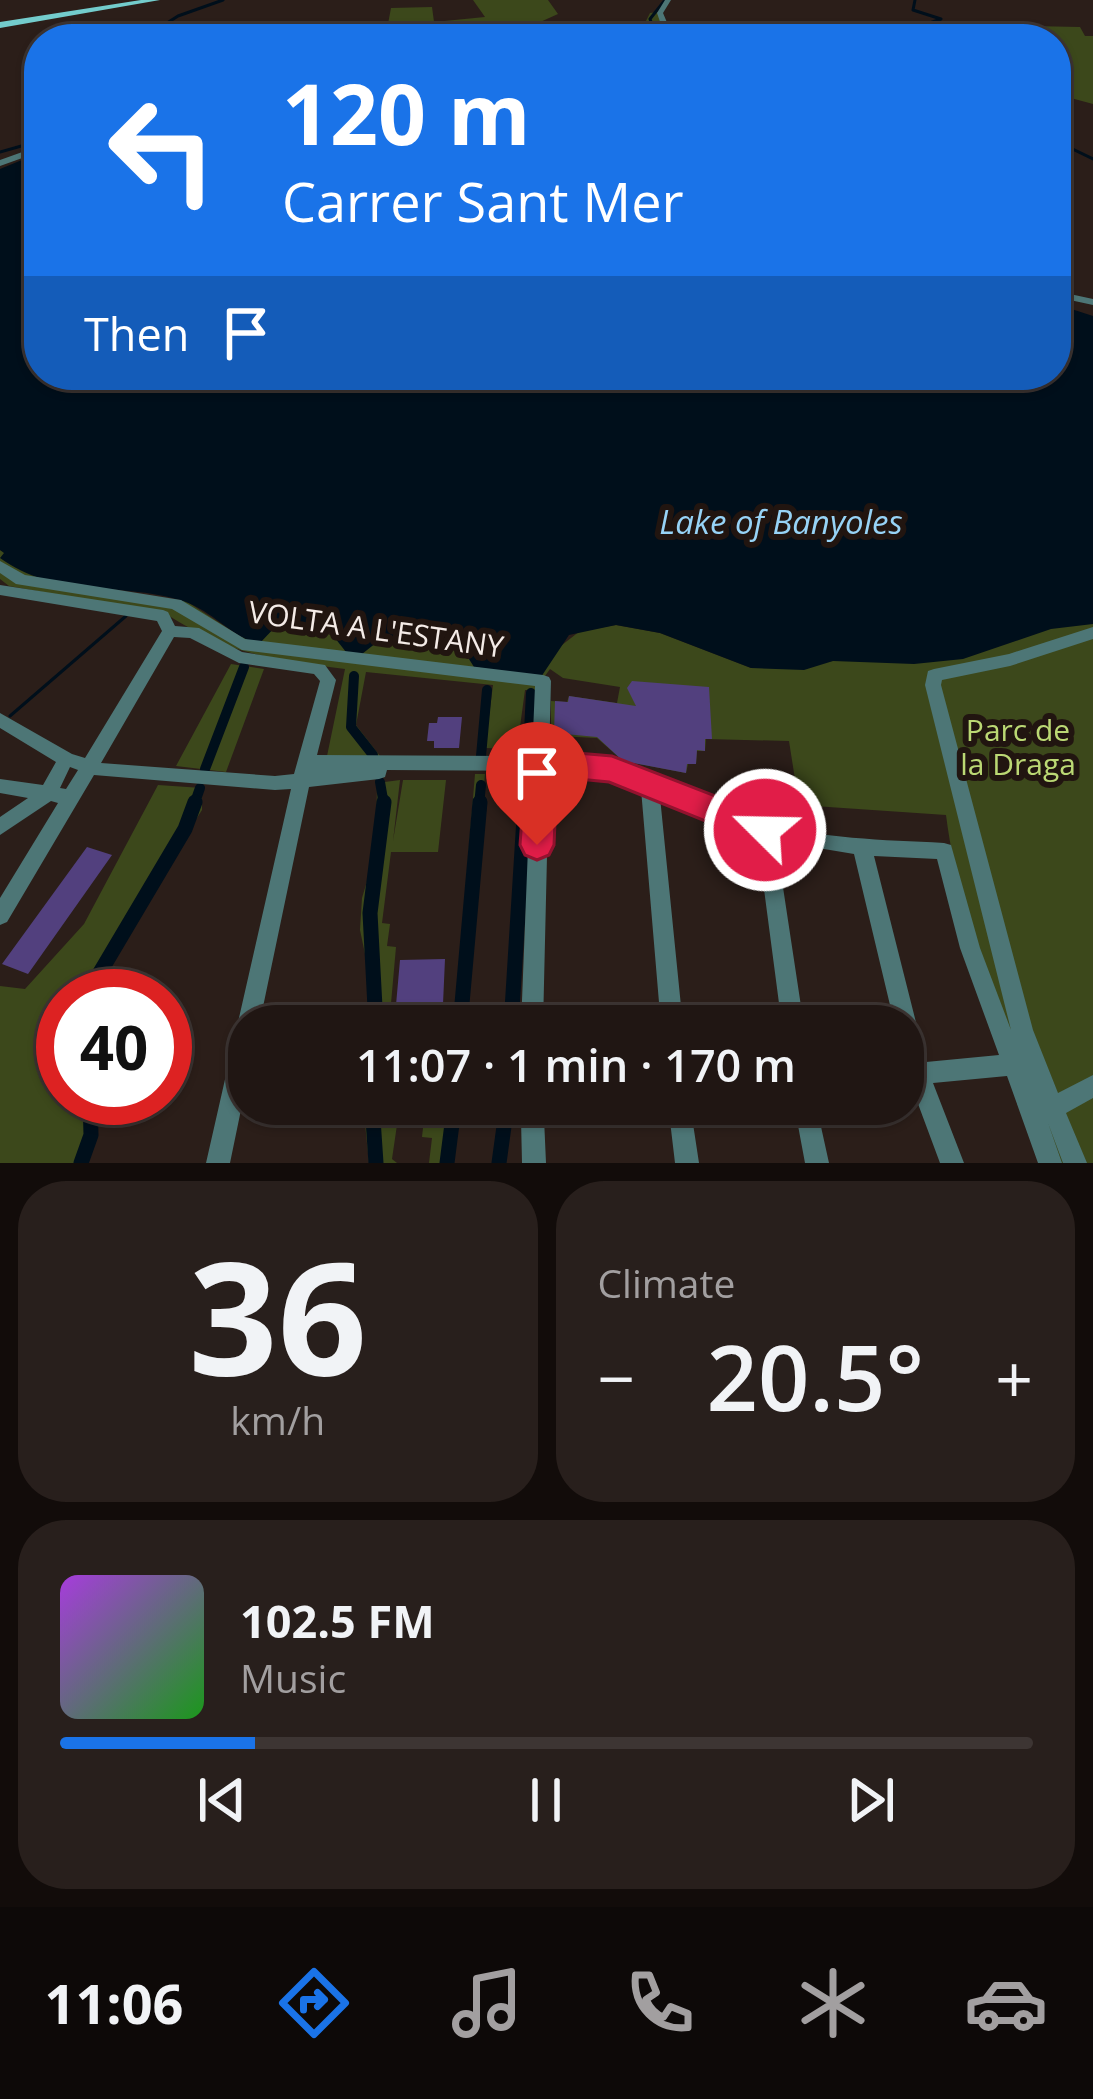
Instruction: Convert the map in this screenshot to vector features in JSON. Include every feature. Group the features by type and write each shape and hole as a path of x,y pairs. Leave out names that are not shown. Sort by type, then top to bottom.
{"main road":[{"path":"0,25 156,0"}],"street":[{"name":"VOLTA A L'ESTANY","path":"0,566 21,580 176,604 242,644 543,681 542,763"},
{"path":"0,590 163,616 170,632"},
{"path":"0,916 170,632"},
{"path":"170,632 193,632 239,657 311,667 326,674 328,690 304,772 218,1163"},
{"path":"1050,1163 1022,1030 933,685 934,675 945,670 1010,659 1093,633"},
{"path":"0,720 89,768 304,772 542,763 612,770 765,830 862,847 944,851 970,948 1010,1064 1075,1163"},
{"path":"0,827 47,794 66,759"},
{"path":"532,1005 542,763"},
{"path":"650,784 670,1005"},
{"path":"0,787 71,797"},
{"path":"765,830 790,1005"},
{"path":"862,847 896,1005"},
{"path":"924,1073 1010,1064"},
{"path":"1042,1115 1093,1086"},
{"path":"924,1102 952,1163"},
{"path":"533,1125 534,1163"},
{"path":"682,1125 687,1163"},
{"path":"809,1125 817,1163"}],"green space":[{"path":"473,0 548,0 558,14 538,23 542,24 388,24 391,8 432,7 434,22 485,17"},
{"path":"658,12 662,24 644,24 650,13"},
{"path":"1071,27 1093,36 1093,104 1071,98"},
{"name":"Parc de la Draga","path":"0,550 104,591 186,601 241,637 263,638 277,625 323,632 346,647 388,638 450,645 470,657 562,645 580,631 616,625 660,633 751,668 833,661 1093,619 1093,1163 1061,1163 977,948 946,815 799,805 789,741 706,739 705,751 697,751 696,764 688,764 686,773 623,761 597,738 556,736 551,725 551,701 567,702 569,696 617,703 620,687 563,678 550,669 535,690 525,690 517,749 485,748 493,685 366,672 356,725 380,756 327,756 345,669 251,653 166,614 9,586 0,579"},
{"path":"231,664 264,669 226,772 176,766"},
{"path":"475,774 485,774 464,1005 456,1005"},
{"path":"400,780 393,841 403,780 446,780 438,852 391,852 382,923 390,924 387,946 396,947 391,1005 369,1005 370,978 360,930 362,898 376,851 377,783"},
{"path":"158,785 202,788 202,810 107,969 43,969 84,924"},
{"path":"36,977 36,1125 98,1125 87,1163 0,1163 0,986 25,989"},
{"path":"365,1125 397,1125 392,1159 397,1163 369,1163"},
{"path":"423,1125 453,1125 449,1163 429,1163 432,1138 422,1137"}],"water":[{"name":"Lake of Banyoles","path":"24,159 24,390 1071,390 1071,309 1093,316 1093,624 1051,629 963,659 914,664 833,661 804,670 751,668 660,633 616,625 569,635 541,677 474,667 462,648 381,639 362,654 346,652 331,633 277,625 260,643 252,642 180,600 65,584 21,571 0,558 4,553 0,550 0,169"}],"building":[{"path":"632,681 709,687 712,739 705,739 705,751 697,750 696,764 687,764 686,773 623,761 597,737 554,733 555,701 568,702 569,696 636,706 627,688"},
{"path":"438,717 462,717 459,748 434,748 434,741 427,741 429,723 437,723"},
{"path":"87,847 112,855 28,974 2,964"},
{"path":"445,959 443,1004 396,1005 400,960"}],"waterway":[{"path":"165,24 223,0"},
{"path":"652,24 650,19 665,0"},
{"path":"915,0 913,10 941,19 927,24"},
{"path":"0,152 24,145"},
{"path":"1071,148 1093,159"},
{"path":"10,716 126,616"},
{"path":"205,769 244,667"},
{"path":"354,676 351,727 373,755"},
{"path":"481,756 487,690"},
{"path":"528,751 531,693"},
{"path":"525,805 527,772"},
{"path":"380,782 384,804"},
{"path":"479,805 481,785"},
{"path":"194,805 200,788"},
{"path":"102,969 185,829 195,802"},
{"path":"462,1005 480,802"},
{"path":"512,1005 525,802"},
{"path":"375,1005 370,913 384,804"},
{"path":"81,1163 91,1125"},
{"path":"373,1125 376,1163"},
{"path":"447,1163 452,1125"},
{"path":"499,1163 504,1125"}],"route":[{"path":"537,845 542,763 612,770 765,830"}]}
